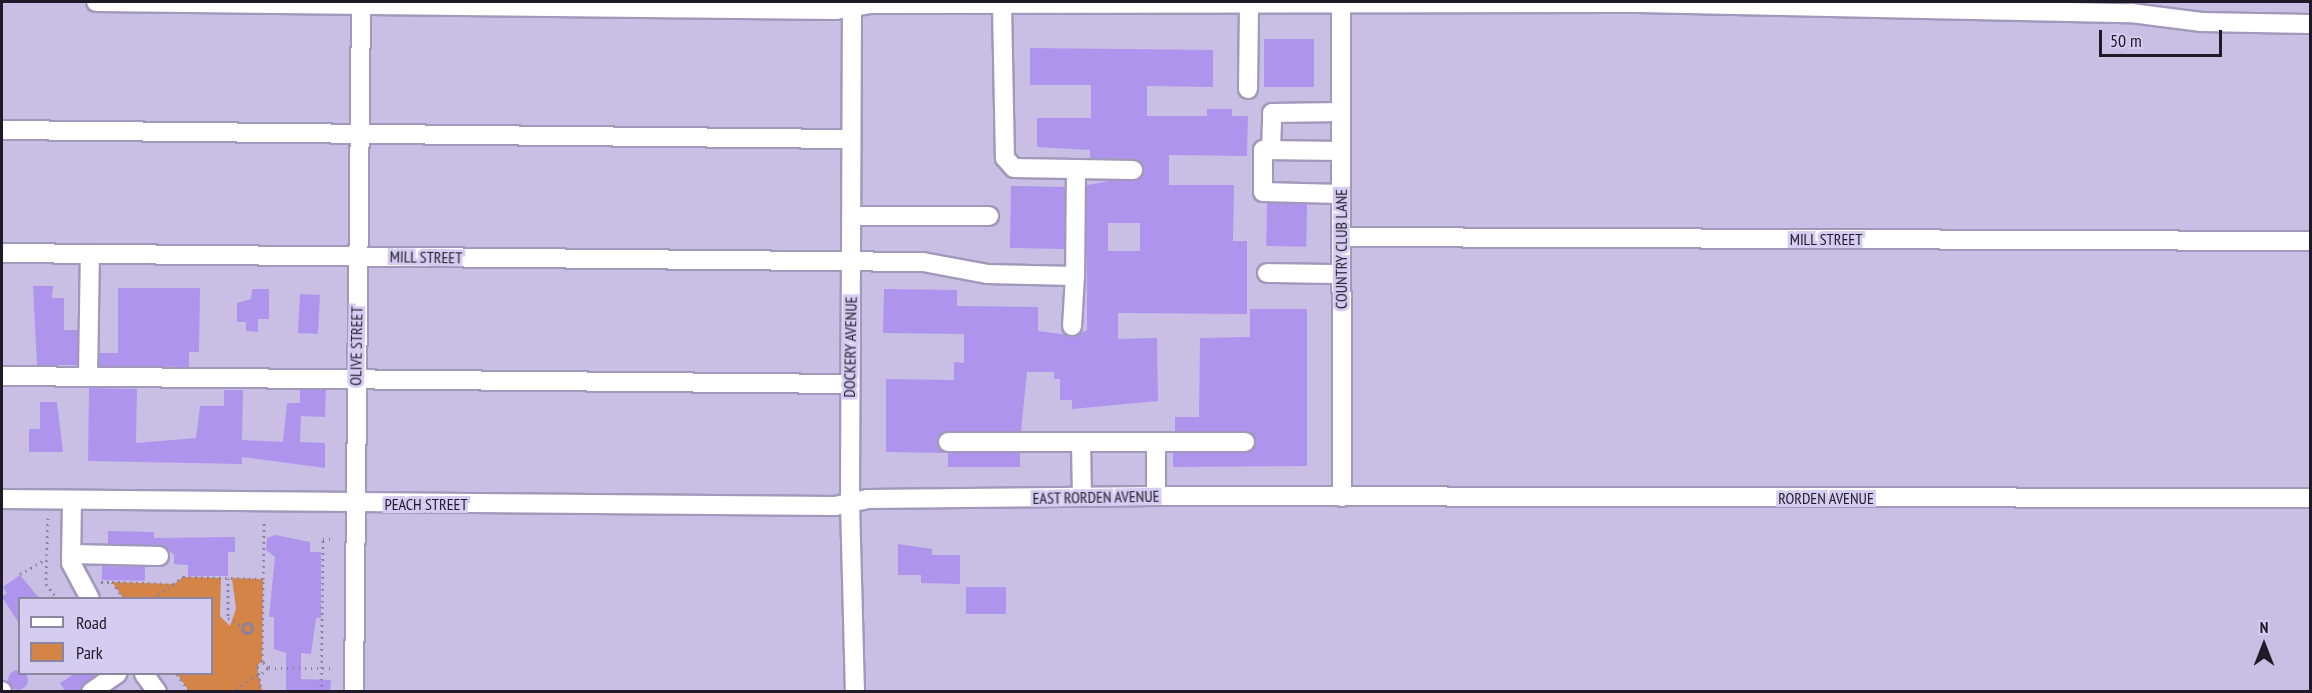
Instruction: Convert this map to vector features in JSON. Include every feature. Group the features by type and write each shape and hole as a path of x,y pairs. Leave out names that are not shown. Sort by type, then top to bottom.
{"street":[{"path":"96,2 1249,6 1639,2 2131,13 2201,22 2310,24"},
{"name":"OLIVE STREET","path":"354,692 355,376 361,3"},
{"name":"COUNTRY CLUB LANE","path":"1341,4 1342,497"},
{"name":"DOCKERY AVENUE","path":"852,5 850,504 855,692"},
{"path":"1002,5 1005,158 1014,168 1133,170"},
{"path":"1248,89 1249,6"},
{"path":"1271,150 1272,113 1341,112"},
{"path":"2,130 851,139"},
{"path":"1341,151 1263,150 1263,192 1341,194"},
{"path":"1072,326 1076,169"},
{"path":"852,216 989,216"},
{"name":"MILL STREET","path":"1341,237 2310,241"},
{"name":"MILL STREET","path":"2,253 851,261 1075,276"},
{"path":"88,376 90,254"},
{"path":"1267,273 1341,274"},
{"path":"2,376 355,376 850,384"},
{"path":"948,442 1245,442"},
{"path":"1081,442 1082,497"},
{"path":"1156,443 1156,496"},
{"name":"EAST RORDEN AVENUE","path":"850,504 1082,497 1342,497"},
{"name":"RORDEN AVENUE","path":"1342,497 2310,498"},
{"name":"PEACH STREET","path":"2,499 355,504 850,504"},
{"path":"72,500 73,573 92,590"},
{"path":"71,554 159,556"},
{"path":"91,692 116,675"},
{"path":"145,675 157,692"}],"path":[{"path":"48,518 46,584 56,597"},
{"path":"262,692 261,673 257,666 262,662 264,520"},
{"path":"321,692 323,539 334,539"},
{"path":"20,574 47,558"},
{"path":"154,597 183,577 263,579"},
{"path":"228,578 228,618 242,626 249,623 252,628 263,631"},
{"path":"112,582 122,597"},
{"path":"92,590 112,582 174,584"},
{"path":"262,662 269,668"},
{"path":"231,692 269,668 334,668"},
{"path":"178,675 189,692"}],"green space":[{"path":"183,577 221,578 220,616 230,626 236,609 232,578 263,579 262,661 257,666 262,691 189,691 178,675 213,675 213,597 122,597 112,582 174,584"}],"building":[{"path":"1264,39 1314,39 1314,87 1264,87"},
{"path":"1030,48 1213,50 1213,87 1147,86 1147,116 1207,116 1207,109 1232,109 1232,116 1248,116 1247,156 1169,155 1169,185 1234,185 1233,241 1247,241 1247,314 1118,313 1118,339 1157,338 1158,401 1072,409 1072,400 1060,400 1060,379 1054,379 1054,372 1027,372 1021,431 947,431 937,441 946,453 886,452 886,379 954,380 954,362 964,363 964,334 883,333 884,289 957,290 957,306 1038,307 1038,331 1076,336 1087,330 1087,185 1143,175 1143,165 1134,159 1090,158 1090,150 1037,147 1037,118 1091,118 1091,85 1030,85","holes":["1108,223 1140,223 1140,251 1108,251"]},
{"path":"1011,186 1065,187 1064,249 1010,248"},
{"path":"1267,203 1307,204 1306,247 1266,246"},
{"path":"33,286 53,286 52,298 64,298 64,330 78,330 77,365 37,365"},
{"path":"118,288 200,288 199,352 189,352 189,367 99,366 100,353 118,353"},
{"path":"252,289 269,289 269,319 258,319 258,332 246,331 246,322 237,322 237,303 251,299"},
{"path":"300,294 320,295 318,334 298,333"},
{"path":"1250,309 1307,309 1307,466 1173,467 1173,453 1245,453 1255,447 1255,437 1246,431 1175,431 1175,417 1199,417 1200,338 1250,337"},
{"path":"89,388 137,389 136,443 196,438 200,406 224,406 224,390 243,390 242,440 283,442 287,403 300,403 300,390 326,390 325,417 301,416 300,442 325,443 325,468 242,457 242,464 88,461"},
{"path":"40,402 57,402 63,452 29,452 29,429 40,429"},
{"path":"948,453 1020,453 1020,467 948,467"},
{"path":"108,531 154,532 154,538 235,537 235,552 228,552 228,576 188,576 188,565 174,564 174,555 164,546 108,544"},
{"path":"275,535 310,542 310,552 321,552 321,618 316,618 311,654 301,653 301,679 331,680 330,692 286,692 286,653 274,649 274,617 269,617 275,557 266,550 267,538"},
{"path":"898,544 932,549 932,555 960,555 960,584 921,583 921,575 898,575"},
{"path":"102,566 145,567 145,581 102,580"},
{"path":"20,575 38,597 18,597 18,622 2,597 7,593 3,587"},
{"path":"966,587 1006,587 1006,614 966,614"},
{"path":"18,670 18,675 27,676 27,684 22,689 14,689 9,684 9,676 14,671"},
{"path":"72,675 97,675 80,692 66,692 60,683"}]}
